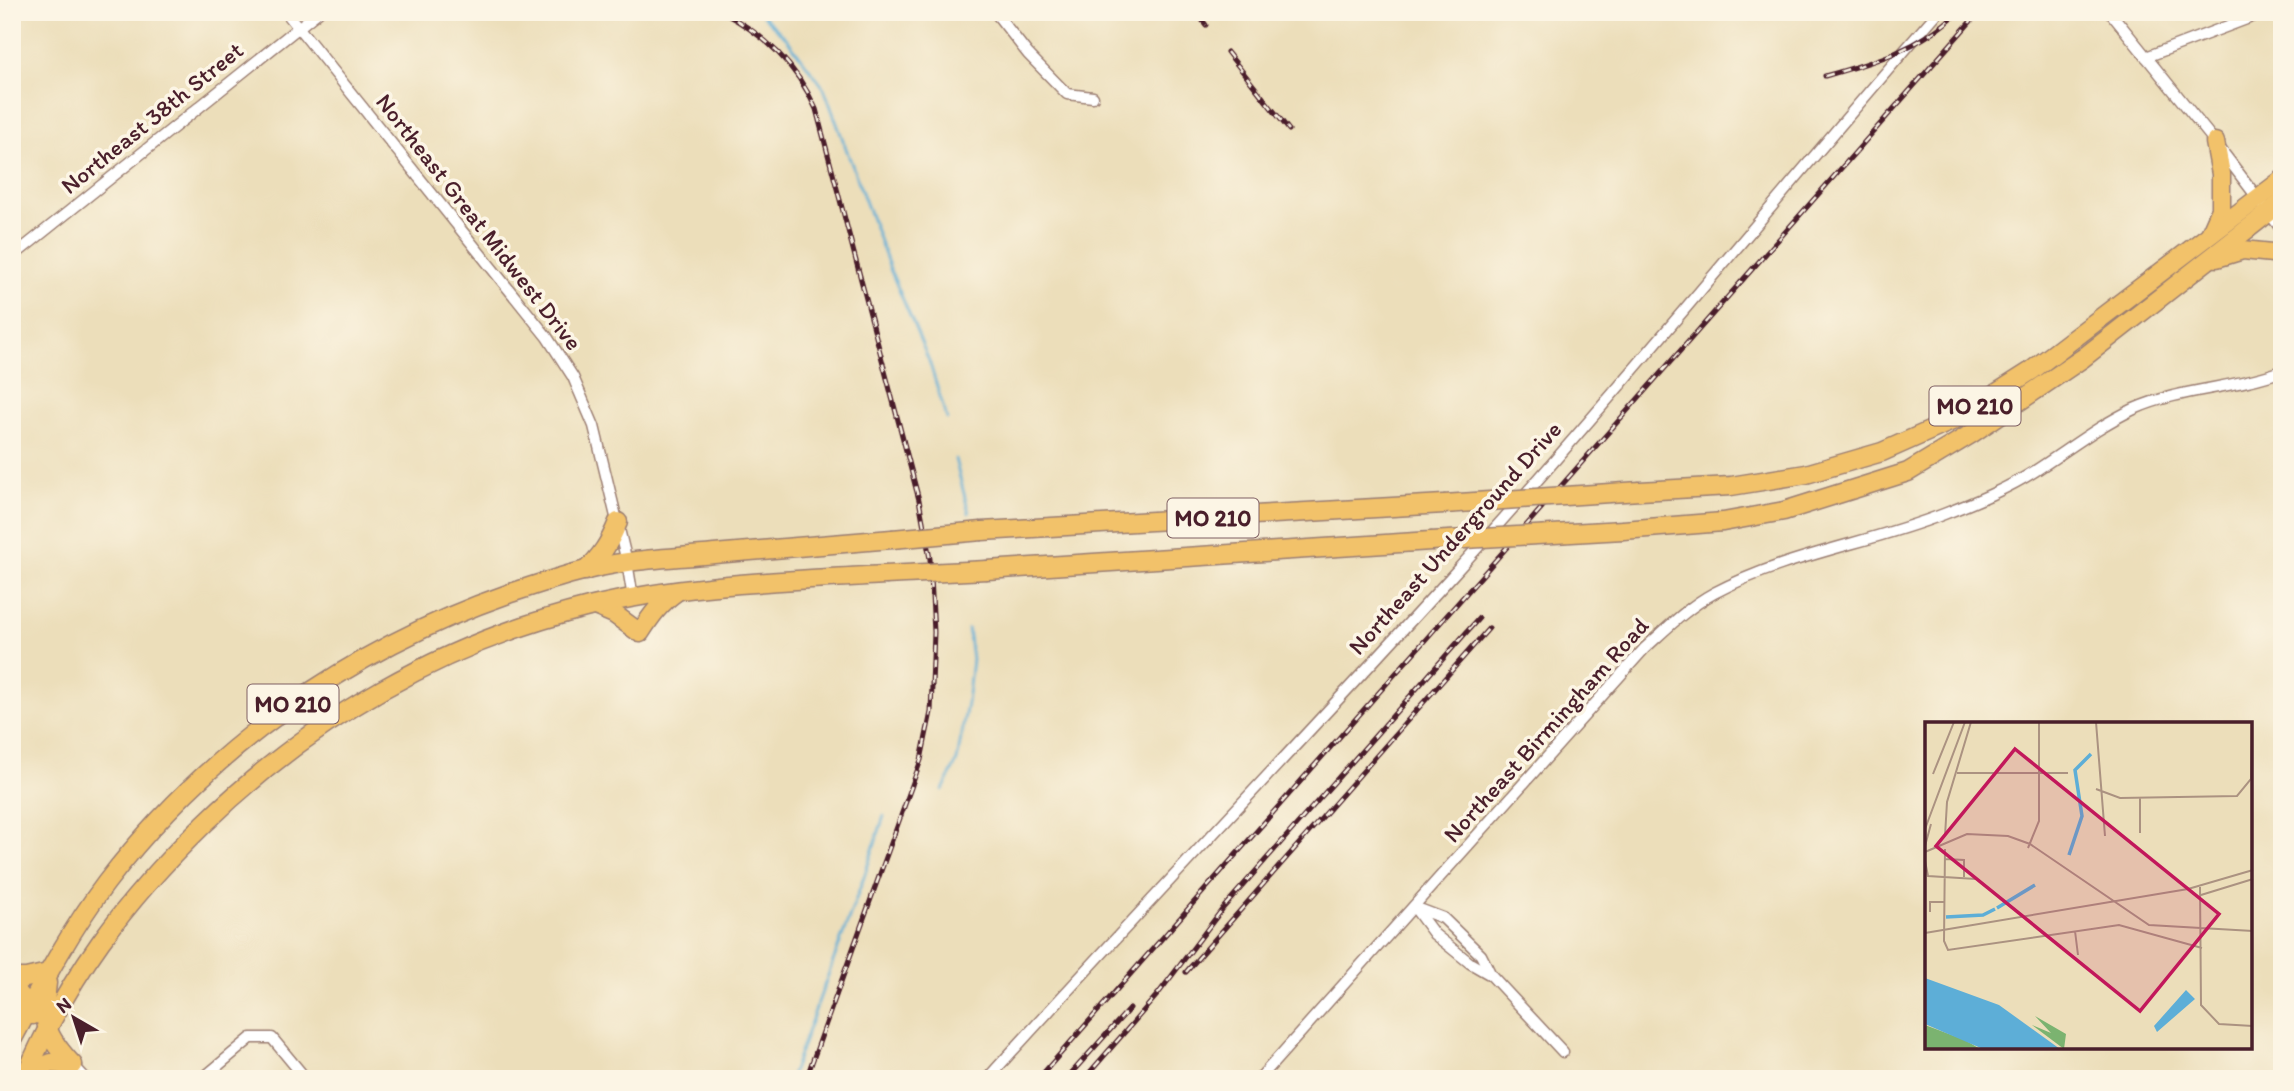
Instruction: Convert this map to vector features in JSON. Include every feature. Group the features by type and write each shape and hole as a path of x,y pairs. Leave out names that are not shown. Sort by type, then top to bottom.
{"highway":[{"path":"2209,237 2221,209 2221,174 2215,142"},
{"name":"MO 210","path":"25,1076 58,1009 99,942 150,878 237,793 305,738 379,690 448,655 510,630 632,598 724,585 1623,530 1723,522 1784,511 1908,472 1971,434 2083,358 2207,260 2269,204 2282,180"},
{"name":"MO 210","path":"12,1040 48,973 96,897 146,835 201,778 275,717 347,668 432,624 522,589 627,562 982,531 1731,486 1806,474 1882,453 1954,420 2031,371 2209,237 2269,204"},
{"path":"2207,260 2243,250 2282,254"},
{"path":"585,571 609,543 618,522"},
{"path":"594,606 614,614 640,632 653,612 676,592"},
{"path":"12,978 48,973 44,1000 47,1030 53,1042 73,1065"},
{"path":"12,986 30,1007 35,1031 25,1076"},
{"path":"58,1009 62,1036 73,1065"},
{"path":"25,1076 51,1063 73,1065"}],"street":[{"name":"Northeast Great Midwest Drive","path":"286,12 560,355 573,377 594,426 627,562 632,598"},
{"name":"Northeast 38th Street","path":"12,257 318,12"},
{"path":"995,12 1028,54 1067,94 1093,97"},
{"name":"Northeast Underground Drive","path":"986,1079 1451,578 1658,343 1775,201 1938,12"},
{"path":"2110,12 2269,204 2282,230"},
{"path":"2146,57 2265,12"},
{"name":"Northeast Birmingham Road","path":"1259,1079 1644,649 1677,619 1712,594 1789,560 1915,526 1985,498 2032,473 2099,427 2135,409 2171,396 2264,378 2282,371"},
{"path":"1414,907 1434,934 1470,963 1491,975"},
{"path":"1414,907 1443,918 1481,955 1491,975 1563,1052"},
{"path":"202,1079 251,1038 272,1038 306,1079"},
{"path":"73,1065 86,1079"}],"waterway":[{"path":"759,12 787,39 824,88 890,269 929,361 947,419"},
{"path":"955,459 969,513"},
{"path":"943,790 957,761 967,703 972,659 968,629"},
{"path":"790,1079 884,816"}],"railway":[{"path":"722,12 778,52 799,78 816,109 919,500 930,559 934,632 931,712 921,760 806,1079"},
{"path":"1196,12 1206,25"},
{"path":"1825,76 1896,53 1928,36 1958,12"},
{"path":"1038,1079 1979,12"},
{"path":"1227,52 1289,130"},
{"path":"1084,1079 1158,994 1224,907 1479,618"},
{"path":"1186,972 1489,628"},
{"path":"1066,1079 1130,1008"}]}
